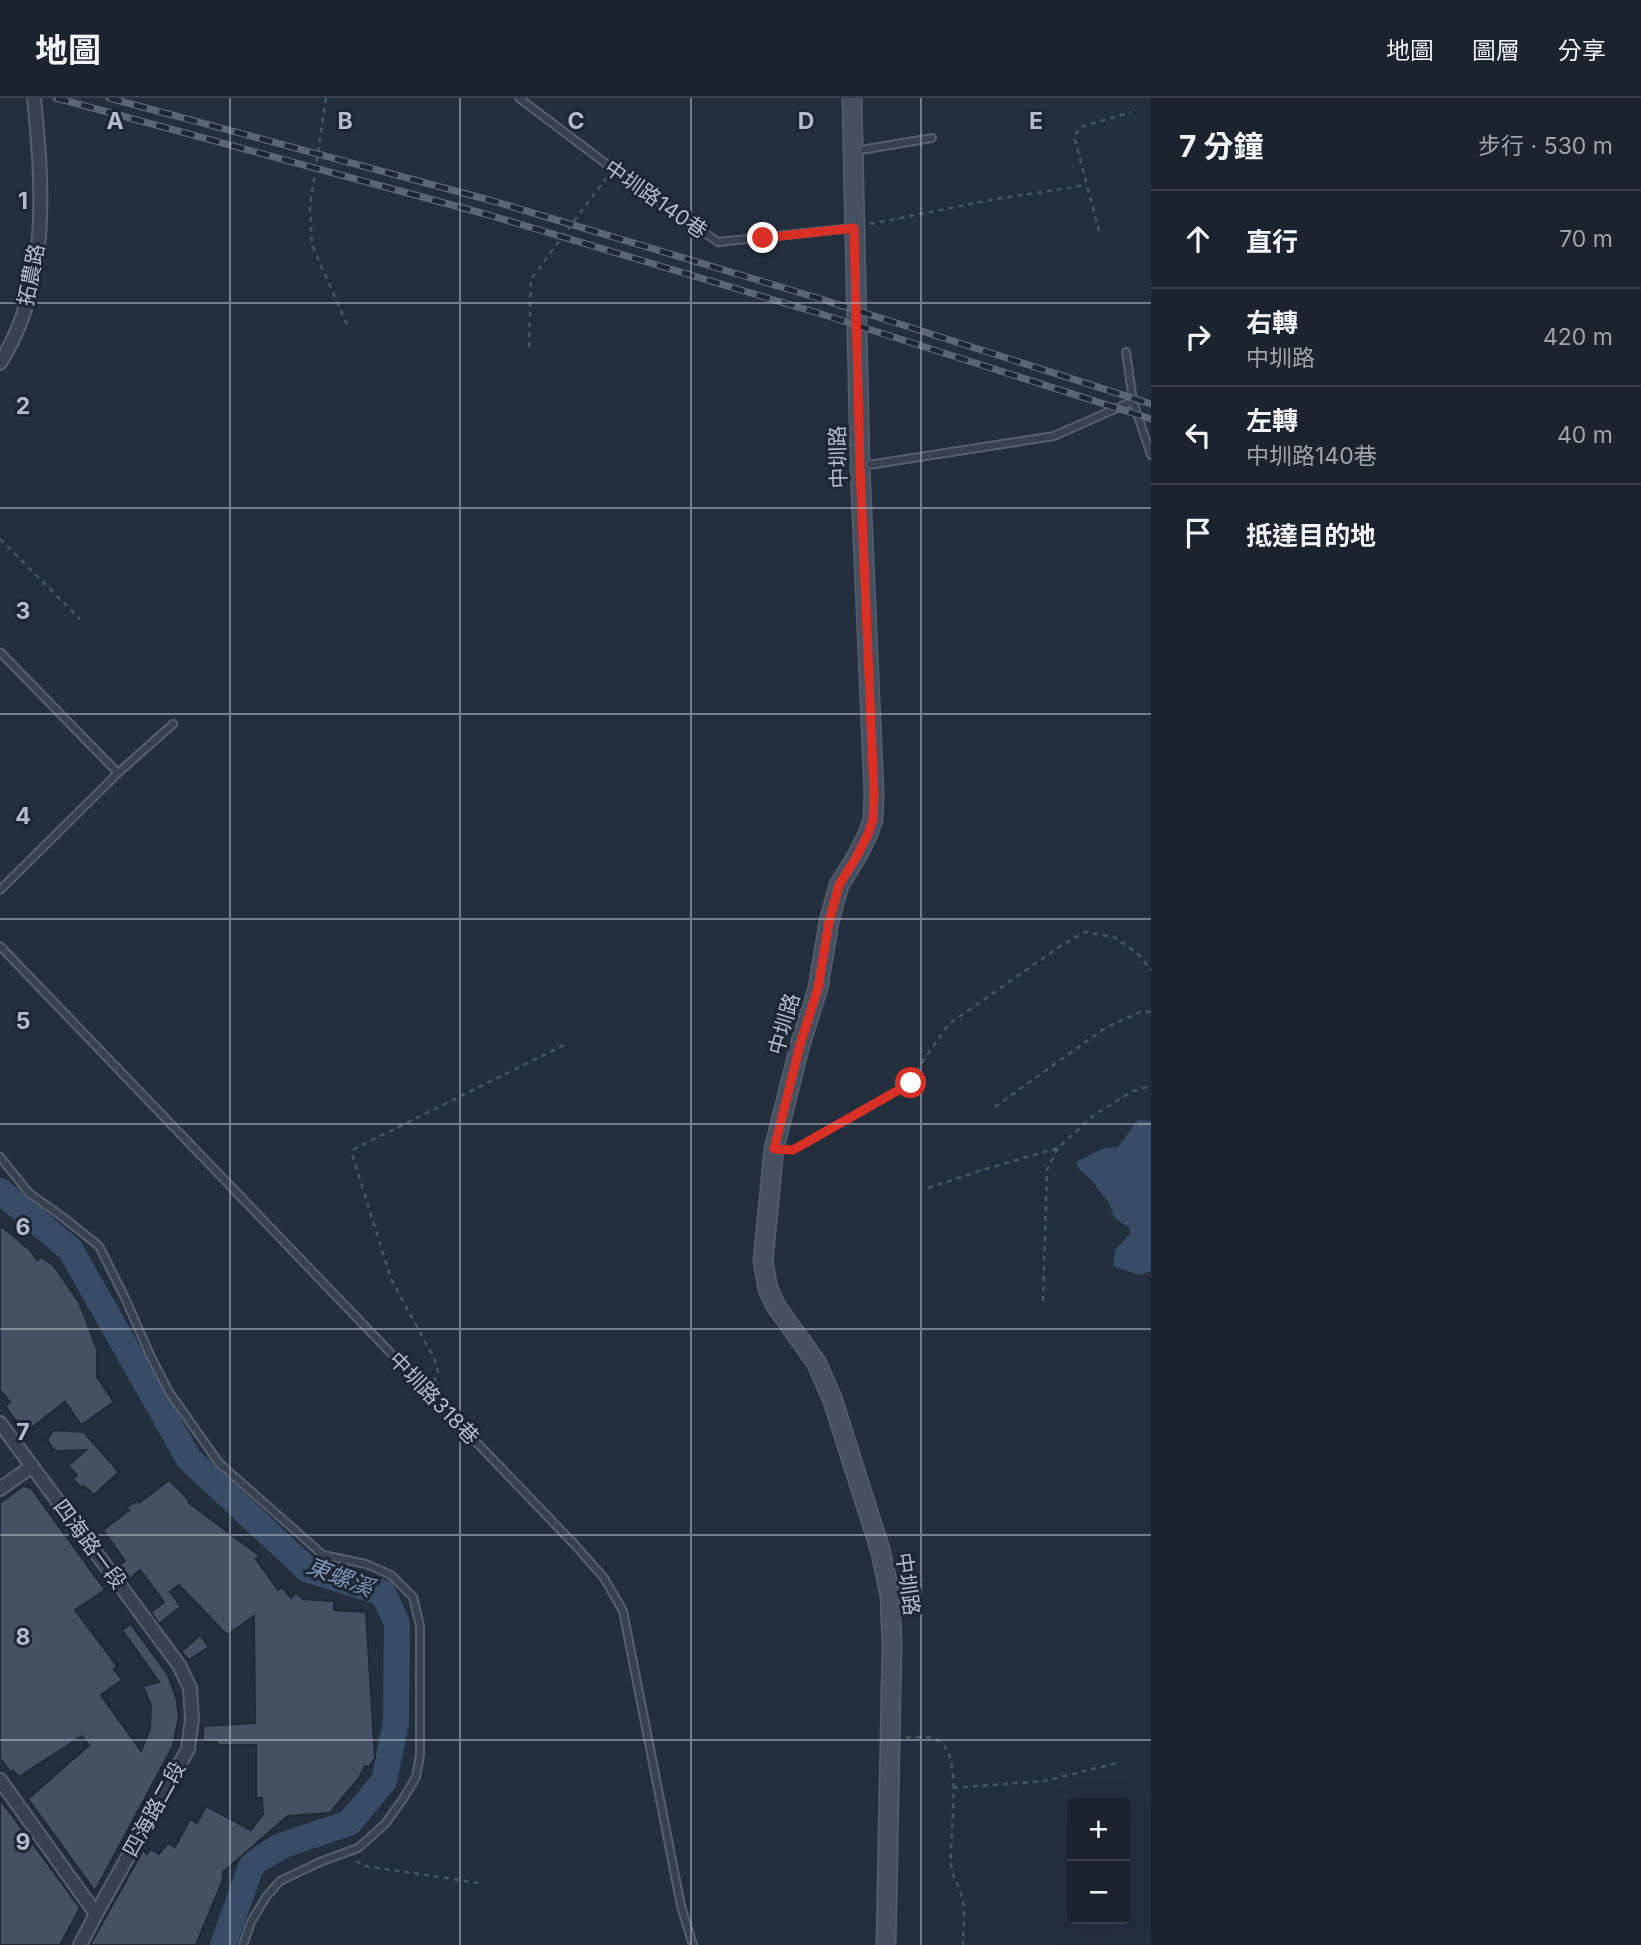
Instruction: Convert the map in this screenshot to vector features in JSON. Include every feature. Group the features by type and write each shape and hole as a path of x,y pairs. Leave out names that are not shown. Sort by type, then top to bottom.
{"street":[{"name":"拓農路","path":"0,363 28,303 36,260 41,212 34,98"},
{"name":"中圳路","path":"852,98 860,467 873,820 857,856 839,885 829,922 818,988 800,1045 774,1149 763,1261 764,1276 776,1306 816,1362 832,1398 880,1549 890,1595 892,1644 886,1945"},
{"name":"四海路一段","path":"0,1423 179,1665"},
{"path":"0,1489 32,1466"},
{"name":"四海路二段","path":"80,1945 188,1749 192,1719 190,1688 179,1665"},
{"path":"0,1780 96,1914"}],"lane":[{"name":"中圳路140巷","path":"519,98 613,169 718,242 854,228"},
{"path":"853,152 932,138"},
{"path":"1126,352 1133,401 1151,455"},
{"path":"860,467 1054,436 1133,401"},
{"path":"0,652 118,773"},
{"path":"0,890 118,773 173,724"},
{"name":"中圳路318巷","path":"0,946 604,1578 623,1611 681,1906 693,1945"},
{"path":"0,1157 29,1193 99,1247 169,1392 219,1463 323,1555 366,1564 391,1575 413,1597 420,1626 420,1755 416,1777 385,1824 358,1848 280,1881 266,1897 251,1922 243,1945"}],"path":[{"path":"326,98 310,206 312,245 348,327"},
{"path":"1099,231 1074,136 1082,127 1131,112"},
{"path":"529,348 531,279 613,169"},
{"path":"854,228 996,199 1087,185"},
{"path":"0,538 80,619"},
{"path":"774,1149 793,1150 911,1083 949,1024 1062,945 1085,932 1114,937 1137,953 1151,970"},
{"path":"995,1107 1105,1028 1142,1011 1151,1012"},
{"path":"430,1393 438,1371 434,1358 391,1279 353,1157 354,1149 568,1043"},
{"path":"1043,1300 1047,1170 1058,1148 1094,1115 1133,1091 1151,1086"},
{"path":"928,1188 1058,1148"},
{"path":"890,1742 919,1736 939,1742 946,1748 953,1788 951,1864 963,1901 962,1945"},
{"path":"953,1788 1044,1781 1117,1763"},
{"path":"344,1853 365,1866 479,1883"}],"water":[{"path":"1138,1120 1151,1121 1151,1271 1139,1275 1113,1266 1115,1250 1130,1234 1129,1227 1113,1215 1109,1203 1078,1168 1076,1162 1104,1148 1118,1147"}],"building":[{"path":"0,1225 30,1250 37,1260 41,1257 53,1265 79,1302 97,1349 97,1377 114,1402 81,1425 65,1402 25,1433 5,1406 10,1402 0,1390"},
{"path":"53,1430 84,1432 119,1472 94,1495 84,1486 81,1488 73,1479 77,1475 68,1466 86,1450 55,1451 47,1440"},
{"path":"169,1480 188,1502 260,1556 256,1559 278,1590 282,1587 291,1598 296,1593 303,1599 334,1601 334,1610 366,1612 375,1758 369,1767 365,1766 359,1778 330,1813 288,1816 222,1873 224,1877 196,1945 90,1945 143,1850 147,1854 150,1849 159,1854 168,1843 175,1847 190,1819 197,1823 206,1806 251,1830 263,1814 262,1798 256,1798 256,1745 217,1745 217,1742 203,1741 203,1726 255,1723 254,1616 227,1635 179,1585 170,1592 181,1607 159,1624 151,1612 164,1602 140,1570 128,1581 117,1566 125,1561 103,1530 129,1510 127,1507 137,1501 139,1503"},
{"path":"23,1486 31,1488 105,1590 75,1610 117,1666 114,1669 122,1680 101,1695 141,1751 150,1729 151,1705 143,1686 159,1682 122,1630 131,1624 168,1675 178,1703 179,1715 173,1746 95,1891 28,1799 89,1745 82,1736 19,1777 13,1771 11,1773 0,1758 0,1503"},
{"path":"200,1635 209,1647 189,1660 181,1652"},
{"path":"0,1799 80,1908 60,1945 0,1945"}],"waterway":[{"name":"東螺溪","path":"0,1191 70,1249 189,1459 307,1569 383,1593 397,1623 396,1722 384,1781 349,1823 281,1846 252,1864 223,1945"}],"railway":[{"path":"56,98 489,215 818,313 1151,419"},
{"path":"109,98 493,201 821,299 1151,404"}],"route":[{"path":"763,238 854,228 860,467 874,794 873,820 868,834 839,885 829,922 818,988 800,1045 774,1149 793,1150 911,1083"}]}
